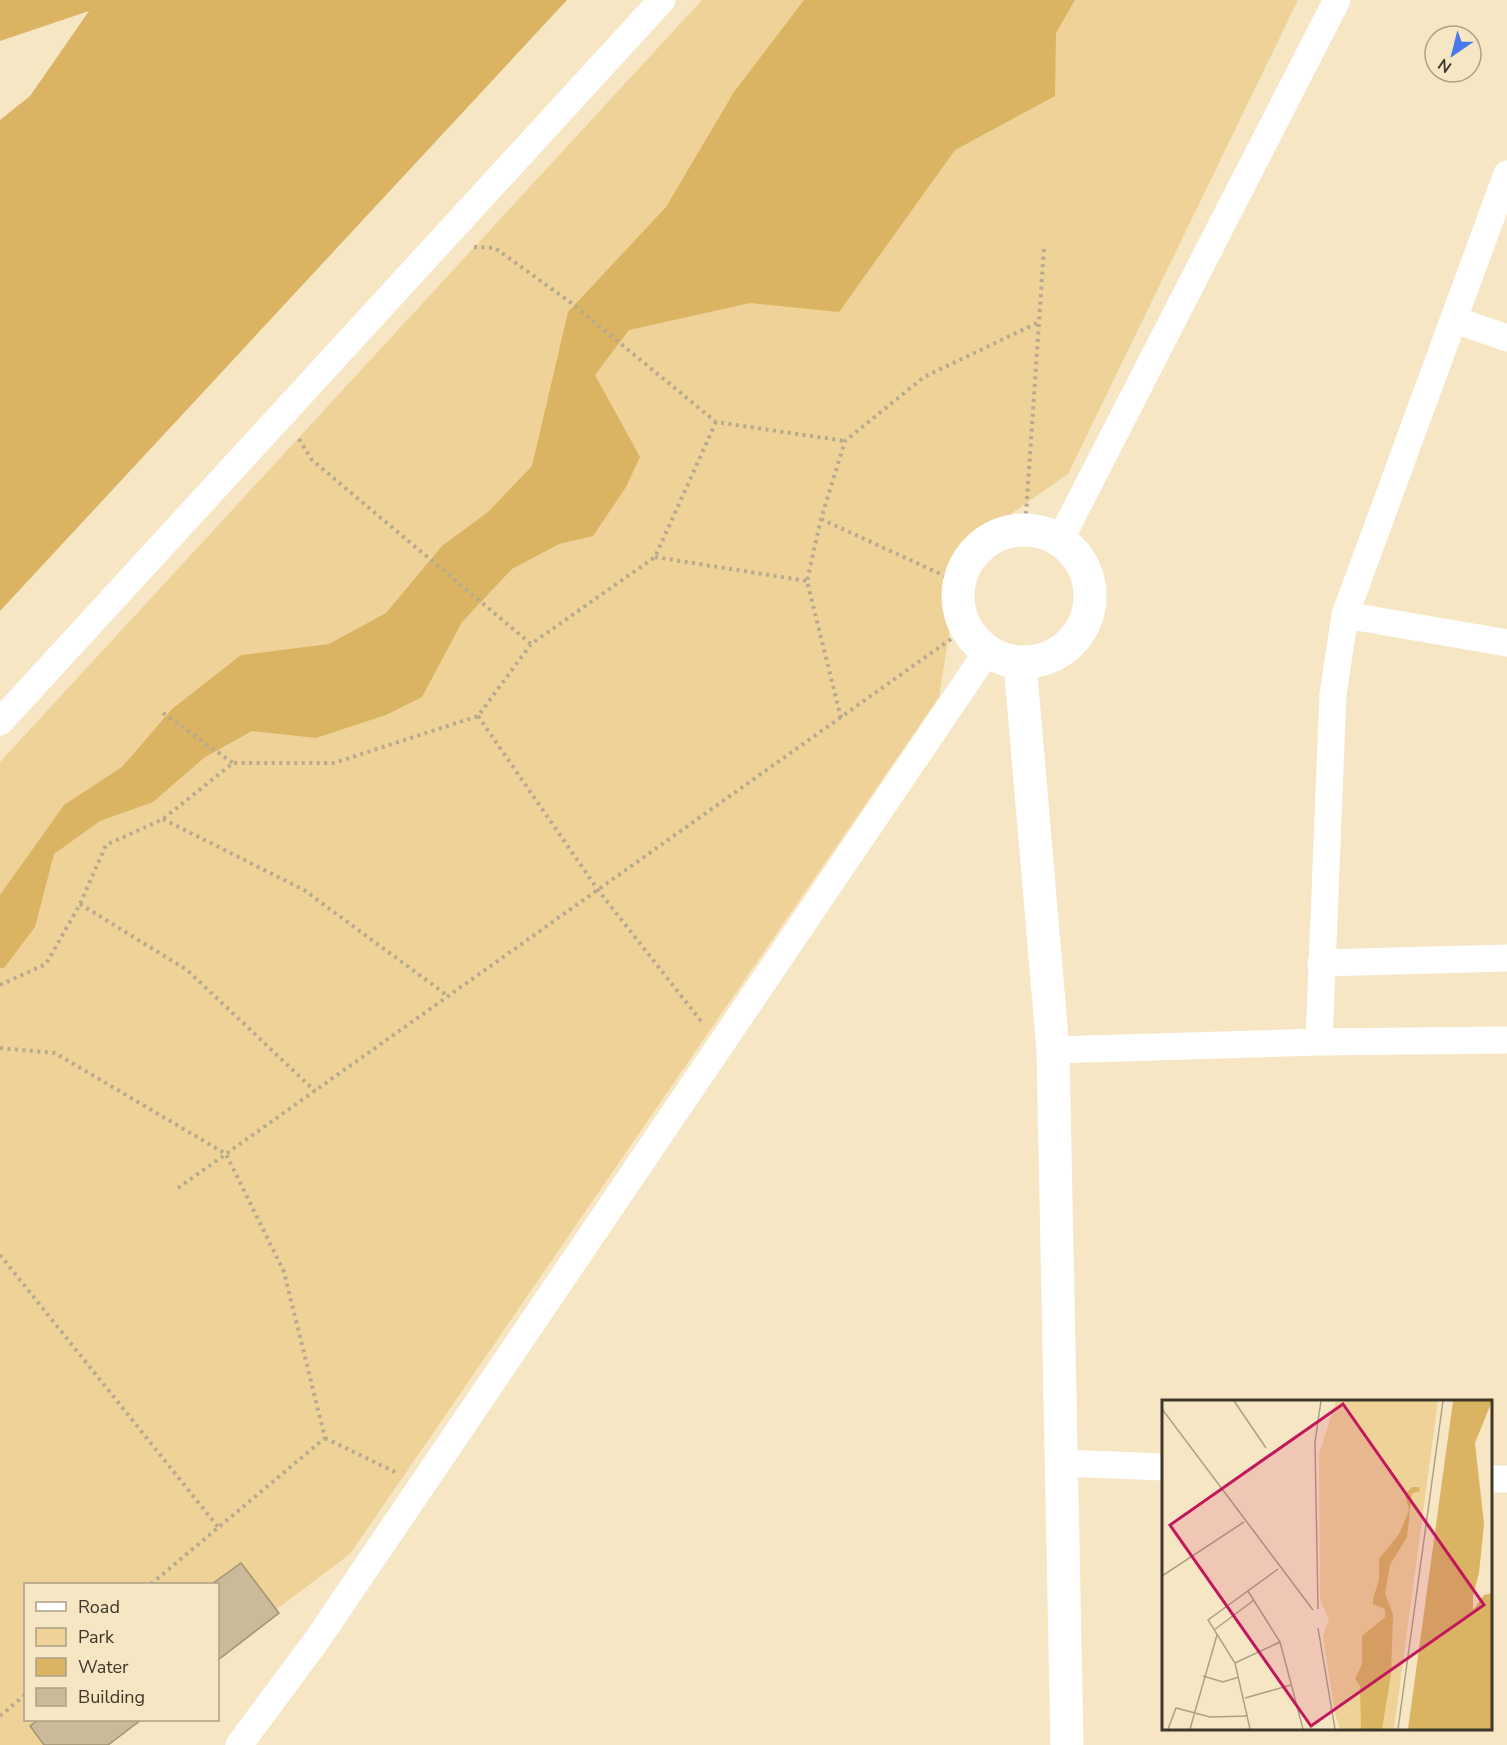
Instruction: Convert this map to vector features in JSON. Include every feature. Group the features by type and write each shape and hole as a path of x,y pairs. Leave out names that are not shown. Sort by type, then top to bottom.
{"main road":[{"path":"1025,530 1039,531 1060,540 1080,560 1089,581 1090,610 1078,636 1062,652 1043,661 1020,663 976,641 958,605 958,582 965,565 979,547 1002,533 1025,530"},
{"path":"1020,663 1053,1050 1067,1745"}],"street":[{"path":"0,722 662,0"},
{"path":"1060,540 1337,0"},
{"path":"1319,1042 1333,694 1345,615 1507,174"},
{"path":"1455,320 1507,338"},
{"path":"1345,615 1507,643"},
{"path":"239,1745 317,1640 720,1045 976,641"},
{"path":"1322,963 1507,958"},
{"path":"1053,1050 1319,1042 1507,1040"},
{"path":"1061,1463 1162,1467"}],"path":[{"path":"438,245 495,248 570,302 716,422 845,441"},
{"path":"1025,530 1044,248"},
{"path":"841,718 807,581 821,519 845,441 924,377 1039,322"},
{"path":"283,413 312,460 531,644"},
{"path":"163,713 233,764 334,763 478,716 531,644 655,556 716,422"},
{"path":"821,519 958,582"},
{"path":"655,556 807,581"},
{"path":"178,1188 841,718 976,641"},
{"path":"478,716 598,890 720,1045"},
{"path":"0,985 46,964 80,904 106,844 163,819 233,764"},
{"path":"163,819 304,890 448,996"},
{"path":"80,904 187,970 315,1091"},
{"path":"0,1048 55,1053 226,1154 284,1272 325,1438"},
{"path":"0,1255 218,1527"},
{"path":"325,1438 421,1484"},
{"path":"152,1583 325,1438"},
{"path":"0,1716 24,1696"}],"green space":[{"path":"702,0 1298,0 1068,474 963,547 939,697 350,1554 219,1652 219,1583 24,1583 24,1721 128,1721 95,1745 0,1745 0,762"}],"water":[{"path":"0,0 567,0 0,611 0,120 30,96 89,11 0,41"},
{"path":"804,0 1075,0 1056,33 1055,96 955,150 839,312 750,303 629,330 595,375 640,457 626,487 593,536 559,544 512,569 462,622 422,697 386,715 316,738 252,731 205,757 153,802 100,821 54,854 35,927 4,968 0,968 0,895 64,805 122,767 172,709 241,655 329,644 386,613 442,546 488,512 532,466 568,312 666,207 734,92"}],"building":[{"path":"241,1563 279,1613 219,1659 219,1583 213,1583"},
{"path":"37,1721 140,1721 108,1745 44,1745 30,1726"}]}
